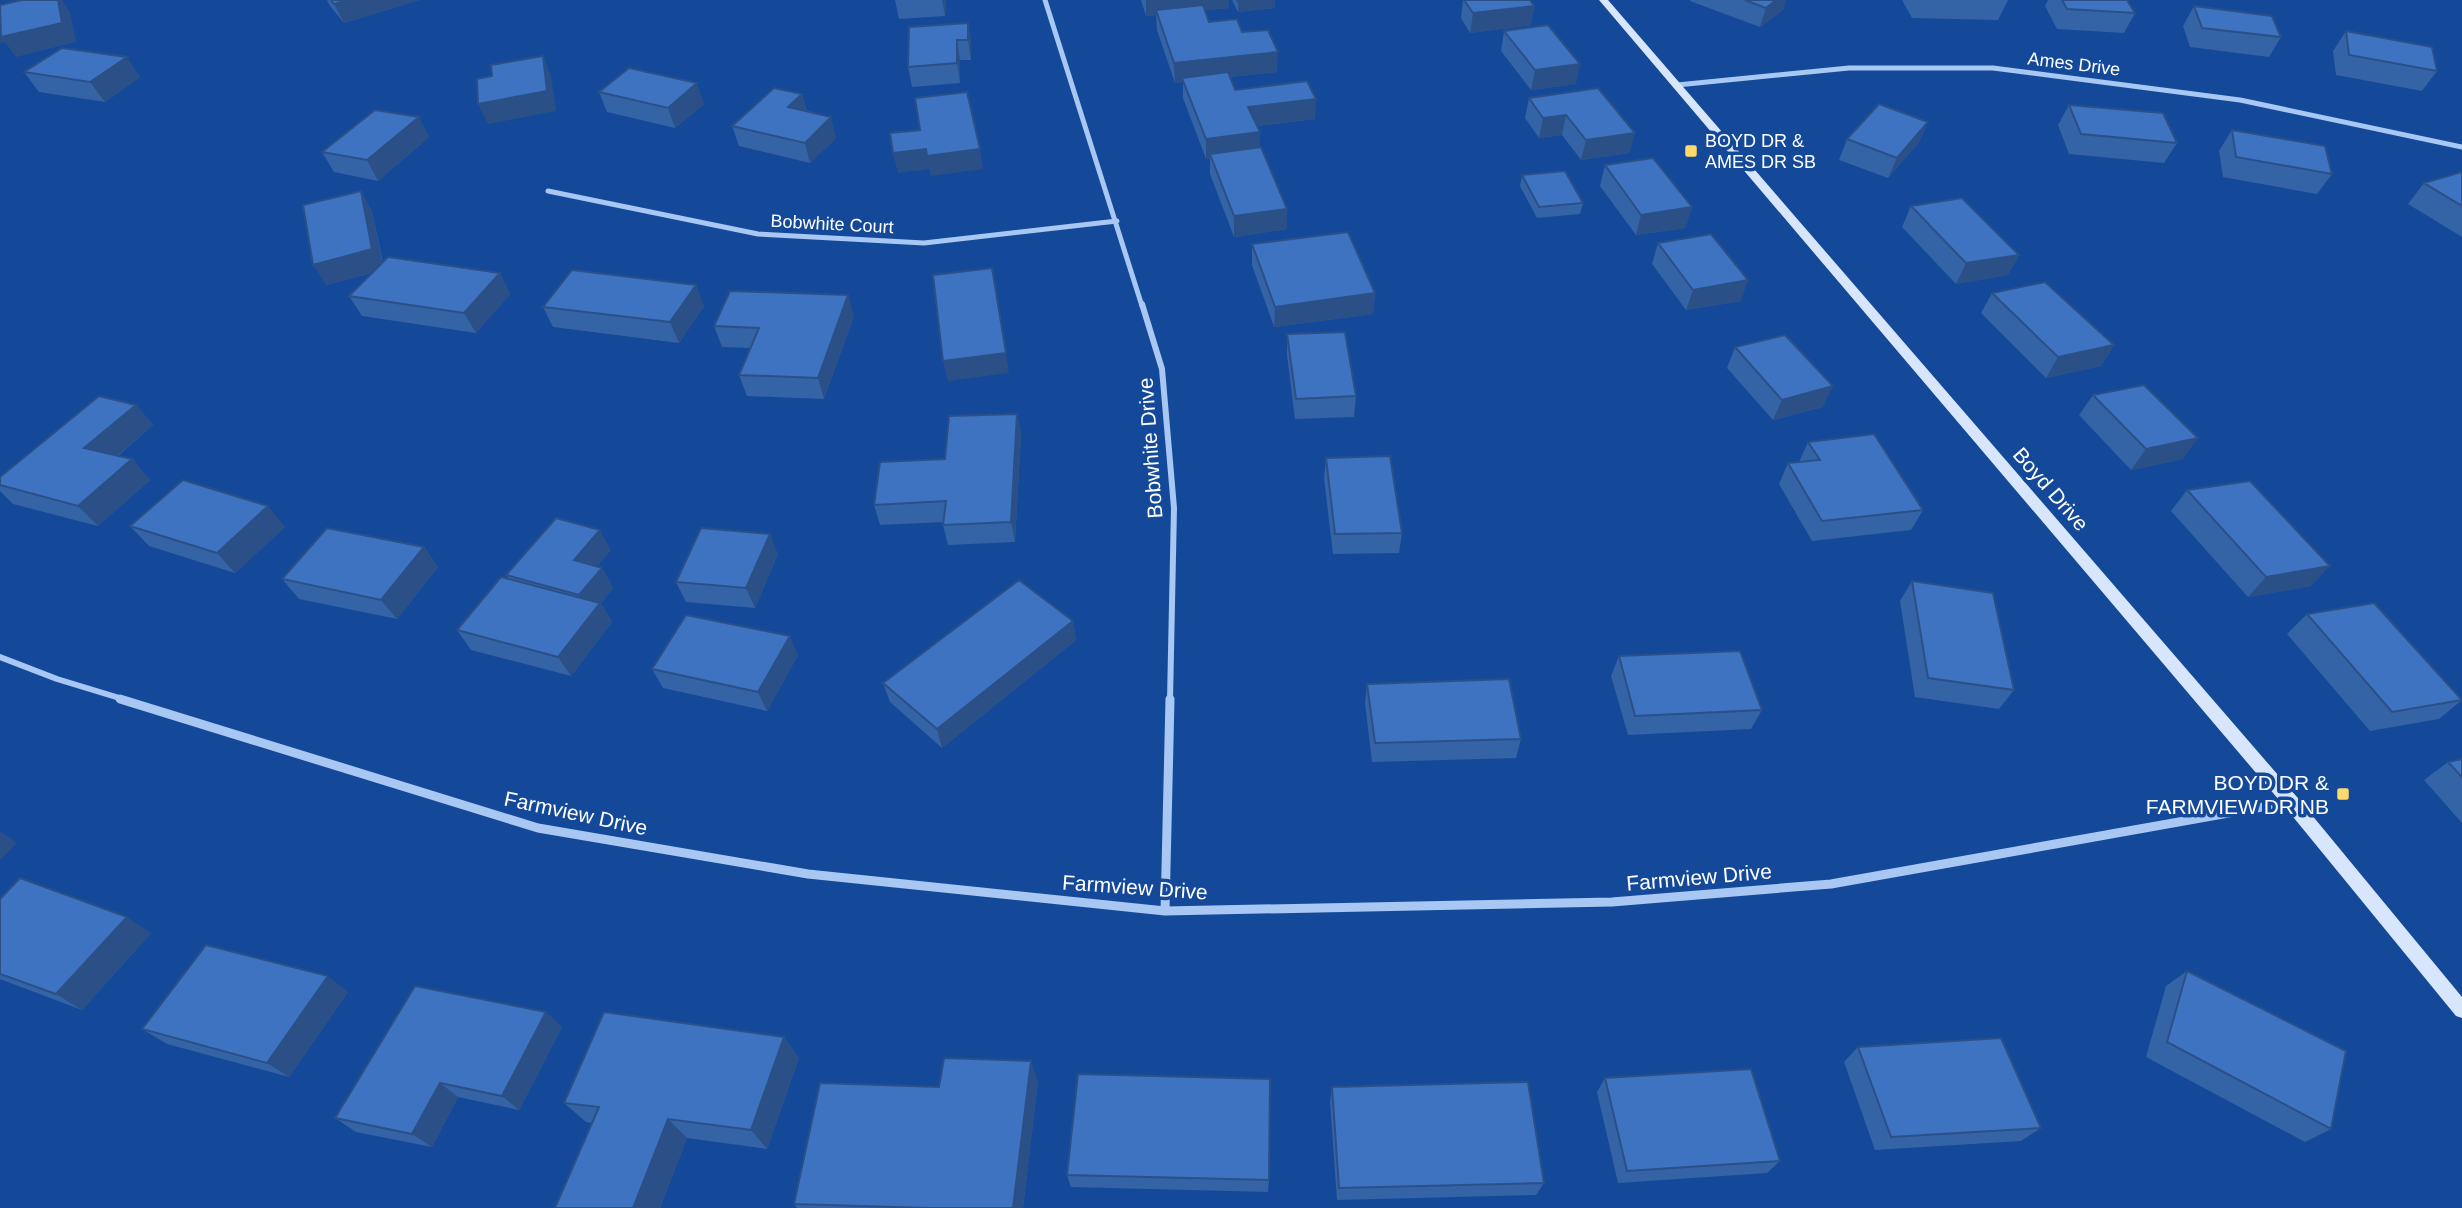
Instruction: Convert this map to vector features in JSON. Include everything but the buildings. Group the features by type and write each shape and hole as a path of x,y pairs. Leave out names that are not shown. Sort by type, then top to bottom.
{"street":[{"name":"Bobwhite Drive","path":"1045,0 1163,369 1174,508 1165,911"},
{"name":"Boyd Drive","path":"1604,0 2291,802 2462,1010"},
{"name":"Ames Drive","path":"1677,85 1849,68 1993,68 2240,100 2462,147"},
{"name":"Bobwhite Court","path":"548,191 758,234 910,243 1117,220"},
{"name":"Farmview Drive","path":"0,657 57,679 538,828 808,874 1165,911 1612,902 1831,884 2291,802"}],"place":[{"name":"BOYD DR & AMES DR SB","path":"1691,151"},
{"name":"BOYD DR & FARMVIEW DR NB","path":"2343,794"}]}
